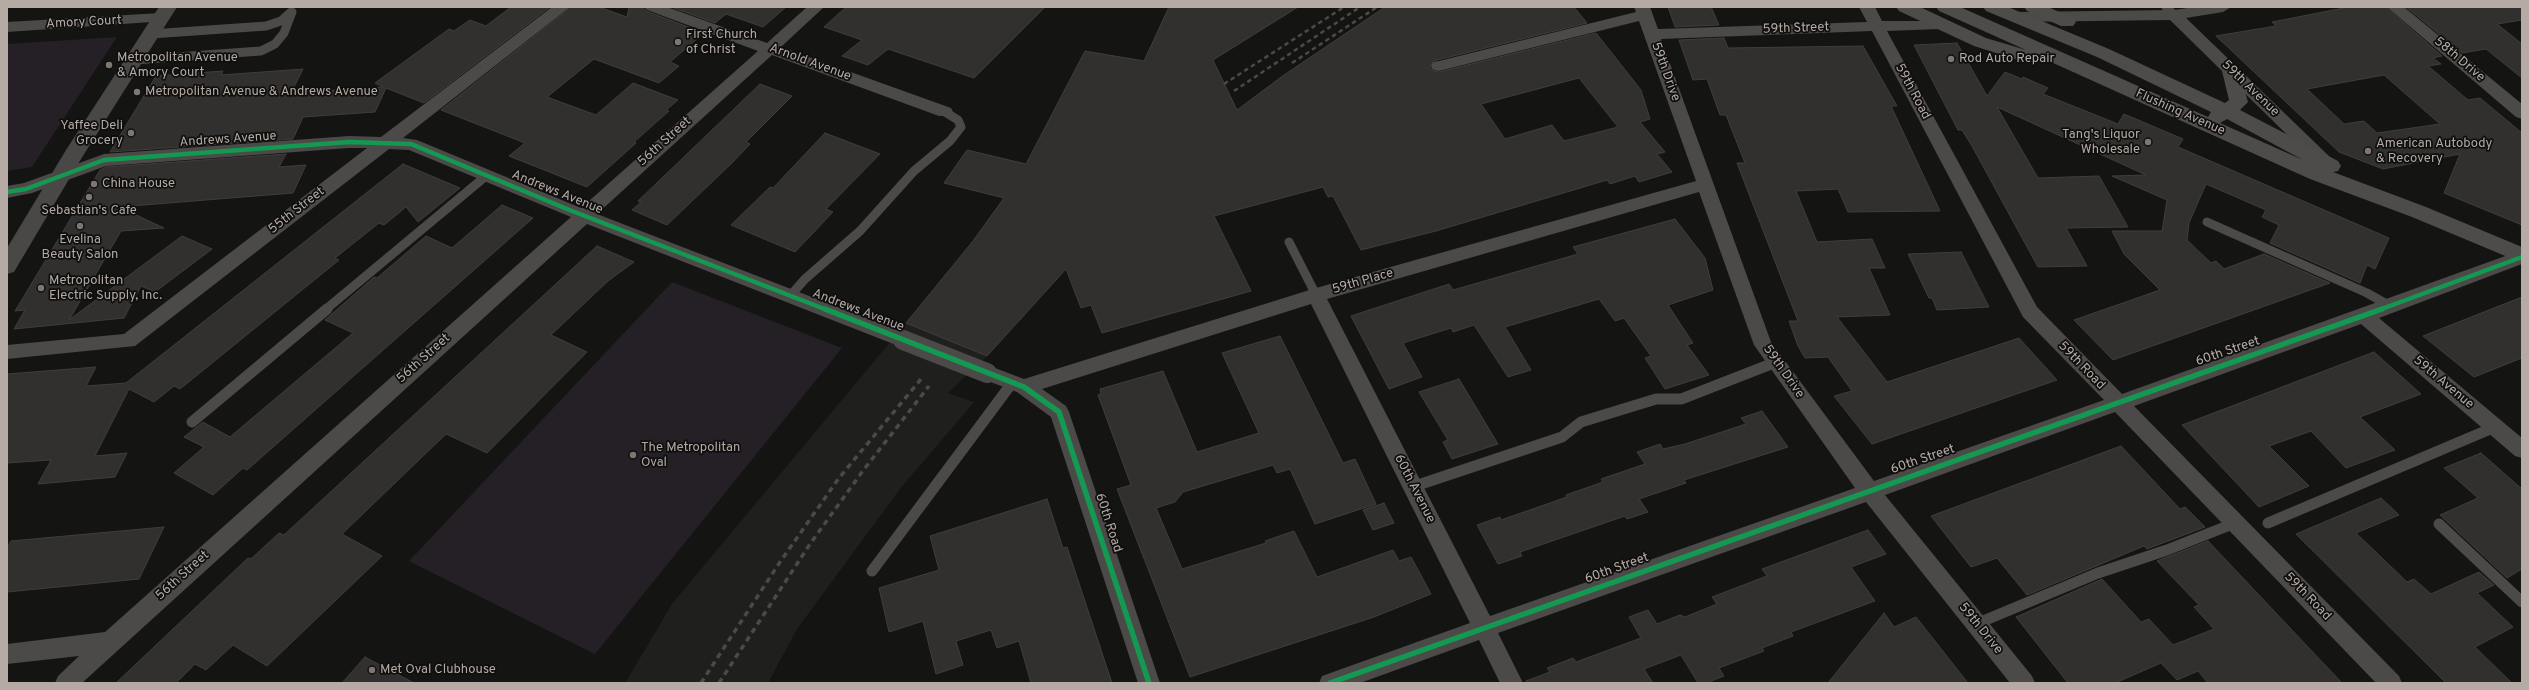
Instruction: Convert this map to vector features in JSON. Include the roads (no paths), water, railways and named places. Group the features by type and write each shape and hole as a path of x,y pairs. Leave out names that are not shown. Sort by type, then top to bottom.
{"main road":[{"name":"Flushing Avenue","path":"1905,7 1943,15 1980,42 2115,84 2317,174 2419,212 2522,256"},
{"name":"Flushing Avenue","path":"1992,7 2226,110 2419,212"},
{"path":"2033,7 2128,52 2144,63 2165,82"},
{"path":"7,266 62,175 160,20"},
{"path":"2206,125 2239,102 2231,71"}],"street":[{"name":"55th Street","path":"7,352 128,341 562,7"},
{"name":"Arnold Avenue","path":"652,7 945,112"},
{"name":"56th Street","path":"66,683 816,7"},
{"name":"59th Road","path":"1867,7 2030,312 2391,683"},
{"path":"2017,17 2055,17 2224,7"},
{"name":"58th Drive","path":"2395,7 2522,112"},
{"path":"1439,66 1643,11"},
{"name":"59th Drive","path":"1643,11 1763,345 1869,490 2024,683"},
{"name":"59th Avenue","path":"2170,11 2325,162"},
{"name":"59th Street","path":"1652,34 1877,26 1943,15"},
{"name":"Amory Court","path":"7,27 160,20"},
{"name":"Andrews Avenue","path":"7,192 26,189 104,160 349,142 387,142 411,144 584,215 1018,385"},
{"name":"59th Place","path":"1018,385 1316,295 1705,184"},
{"name":"60th Street","path":"1330,683 1869,490 2364,316 2522,256"},
{"name":"60th Avenue","path":"1316,295 1512,683"},
{"name":"59th Avenue","path":"2364,316 2522,450"},
{"name":"60th Road","path":"1018,385 1059,412 1149,683"},
{"path":"7,654 110,642"}],"lane":[{"path":"160,20 266,26 281,21 293,9"},
{"path":"134,60 261,51 275,44 284,33 293,9"},
{"path":"790,296 805,279 860,231 914,171 950,141 961,128 958,120 945,112"},
{"path":"192,422 486,176"},
{"path":"2207,222 2367,293 2390,306"},
{"path":"1289,242 1316,295"},
{"path":"1412,487 1562,437 1581,422 1656,399 1681,399 1776,362"},
{"path":"872,571 914,512 1018,385"},
{"path":"2268,523 2495,427"},
{"path":"1976,624 2098,573 2167,550 2235,523"},
{"path":"2439,524 2522,602"}],"railway":[{"path":"1224,84 1344,7"},
{"path":"1234,91 1360,7"},
{"path":"1292,63 1377,7"},
{"path":"701,683 780,562 839,478 922,378"},
{"path":"719,683 810,544 862,472 929,386"}],"place":[{"name":"First Church of Christ","path":"678,42"},
{"name":"Rod Auto Repair","path":"1951,59"},
{"name":"Metropolitan Avenue & Amory Court","path":"109,65"},
{"name":"Metropolitan Avenue & Andrews Avenue","path":"137,92"},
{"name":"Yaffee Deli Grocery","path":"131,133"},
{"name":"Tang's Liquor Wholesale","path":"2148,142"},
{"name":"American Autobody & Recovery","path":"2368,151"},
{"name":"China House","path":"94,184"},
{"name":"Sebastian's Cafe","path":"89,197"},
{"name":"Evelina Beauty Salon","path":"80,226"},
{"name":"Metropolitan Electric Supply, Inc.","path":"41,288"},
{"name":"The Metropolitan Oval","path":"633,455"},
{"name":"Met Oval Clubhouse","path":"372,670"}]}
